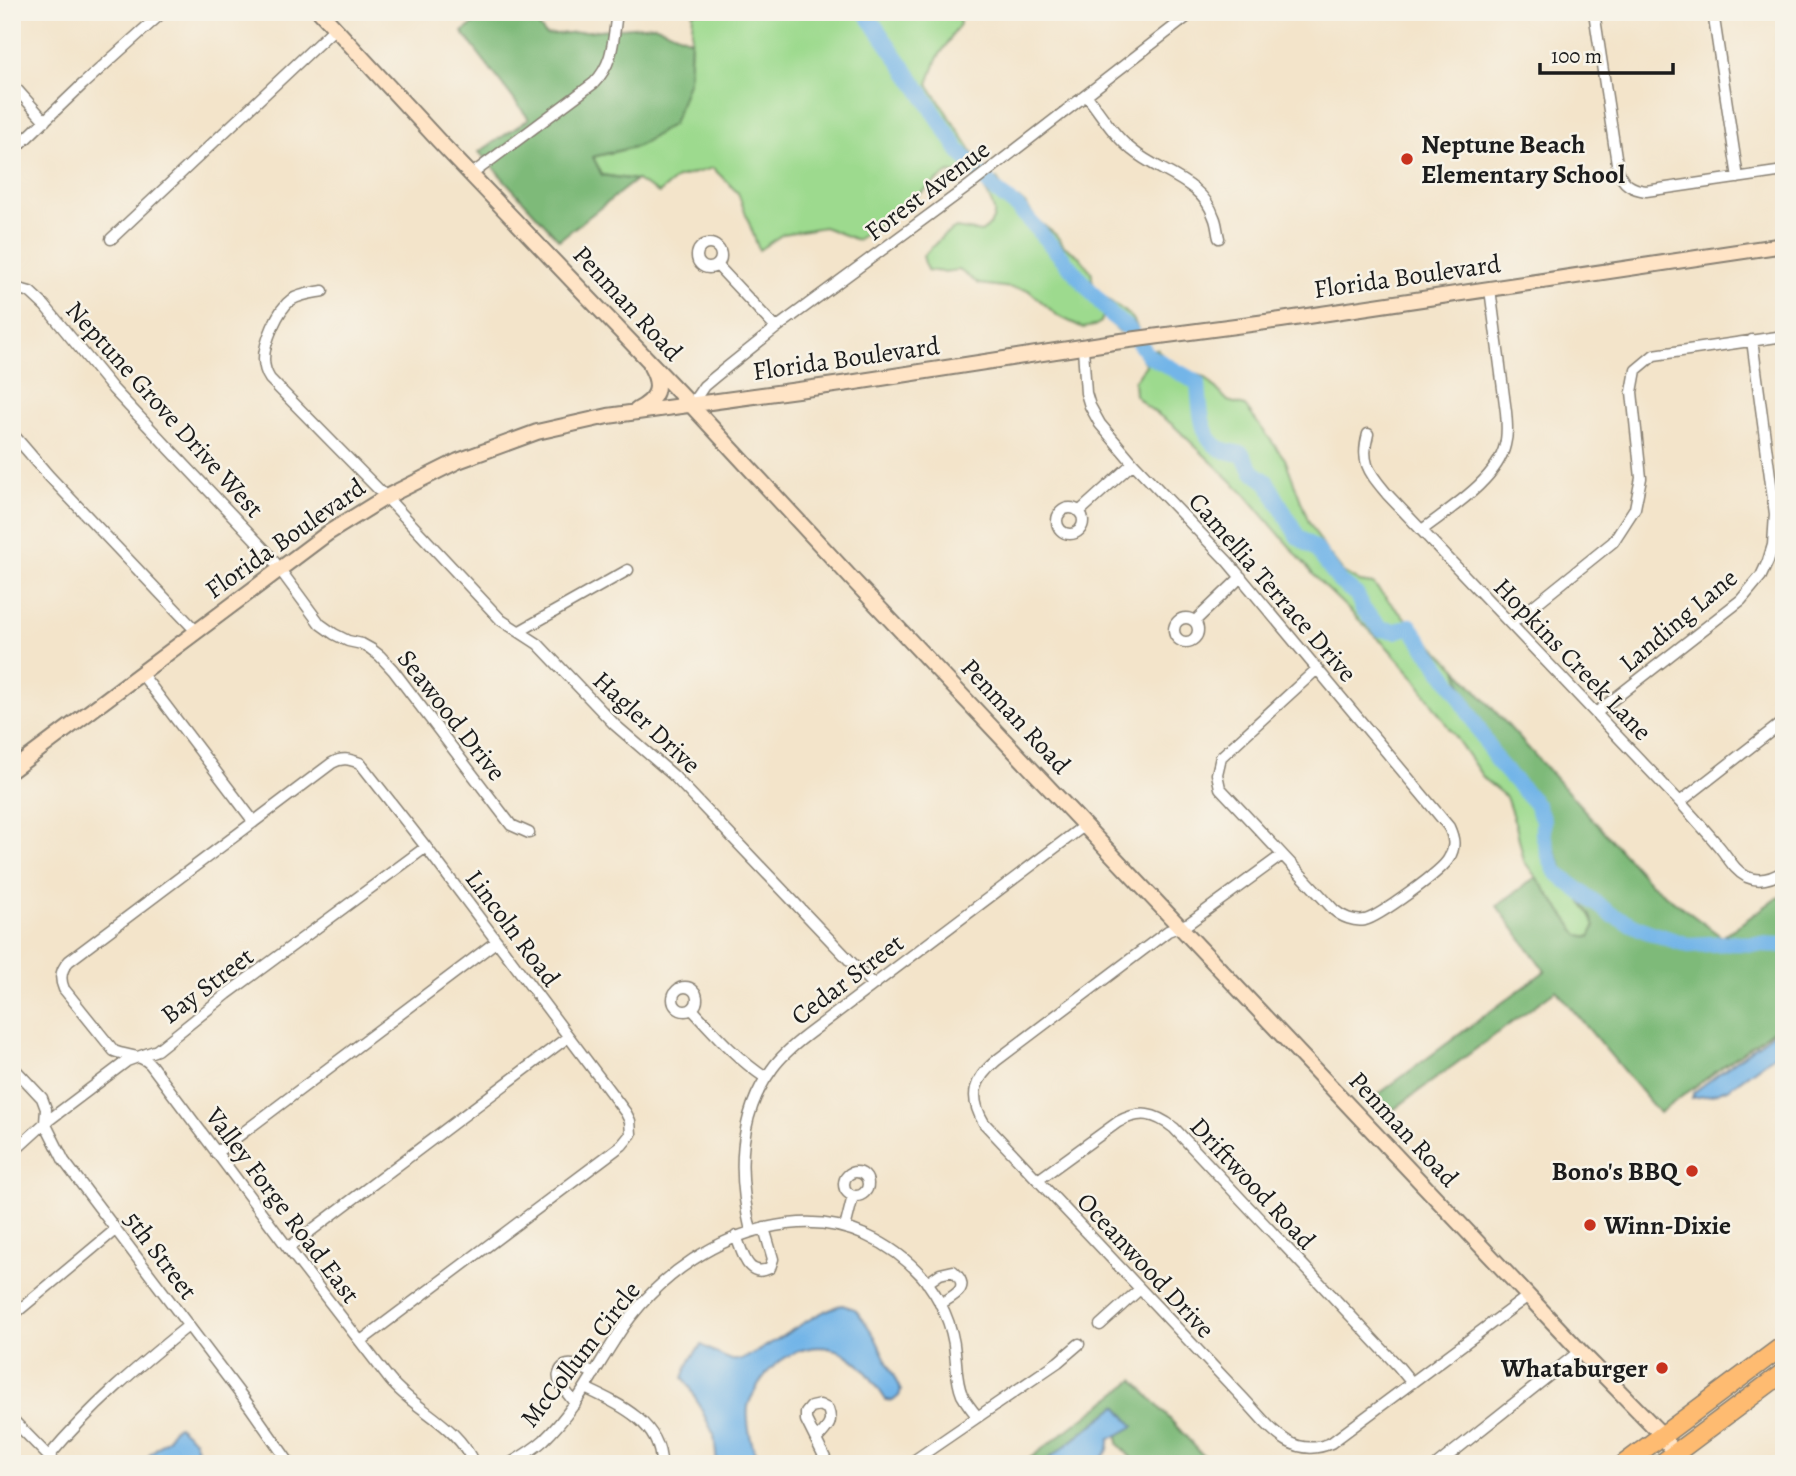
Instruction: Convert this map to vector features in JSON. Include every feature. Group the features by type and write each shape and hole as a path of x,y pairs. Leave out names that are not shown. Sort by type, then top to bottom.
{"highway":[{"path":"1624,1464 1784,1345"},
{"path":"1673,1460 1784,1372"}],"street":[{"path":"12,152 163,12"},
{"name":"Penman Road","path":"320,12 1528,1296 1662,1435 1673,1460"},
{"path":"472,174 604,73 610,59 617,12"},
{"name":"Forest Avenue","path":"691,405 704,386 776,328 970,186 1193,12"},
{"path":"1594,12 1618,170 1621,180 1630,188 1646,191 1784,171"},
{"path":"1713,12 1738,178"},
{"path":"111,239 335,27"},
{"path":"12,83 45,121"},
{"path":"1087,96 1129,148 1153,165 1185,181 1198,192 1209,204 1219,238"},
{"name":"Florida Boulevard","path":"12,770 328,533 386,497 458,461 537,432 633,412 1784,244"},
{"path":"718,265 776,328"},
{"path":"1422,530 1488,477 1499,463 1505,447 1506,412 1490,289"},
{"name":"Neptune Grove Drive West","path":"12,291 30,292 45,306 113,389 267,552 279,569"},
{"name":"Hagler Drive","path":"323,291 299,295 282,307 277,317 265,350 264,361 266,371 279,390 386,497 501,620 538,644 621,731 673,775 873,985"},
{"path":"1511,624 1613,542 1635,508 1641,478 1632,393 1636,370 1654,355 1784,336"},
{"name":"Landing Lane","path":"1596,713 1741,600 1761,576 1768,561 1773,545 1775,514 1752,340"},
{"name":"Camellia Terrace Drive","path":"1083,348 1086,393 1100,424 1133,463 1241,577 1309,657 1443,818 1453,835 1454,845 1445,865 1374,916 1359,920 1340,915 1334,910 1282,855"},
{"path":"633,412 652,400 657,390 657,378 645,357"},
{"path":"12,433 48,476 196,631"},
{"name":"Hopkins Creek Lane","path":"1367,434 1363,449 1366,466 1387,494 1681,802 1735,868 1747,877 1758,880 1773,878 1783,872"},
{"path":"1079,512 1133,463"},
{"name":"Seawood Drive","path":"279,569 320,624 334,634 362,644 380,656 511,825 530,833"},
{"path":"520,631 628,570"},
{"path":"1195,621 1241,577"},
{"path":"1180,926 1189,923 1282,855 1232,802 1218,783 1217,774 1221,758 1317,669"},
{"path":"141,673 254,822"},
{"path":"1681,802 1784,720"},
{"name":"Lincoln Road","path":"254,822 339,759 360,763 497,941 630,1121 631,1134 622,1144 362,1341"},
{"name":"Valley Forge Road East","path":"254,822 69,961 61,978 64,989 114,1051 146,1059 288,1248 401,1392 448,1429 461,1442 474,1464"},
{"name":"Cedar Street","path":"751,1231 743,1194 742,1151 757,1093 774,1066 807,1035 1085,824"},
{"name":"Bay Street","path":"12,1153 45,1123 127,1061 157,1050 227,994 426,847"},
{"name":"Oceanwood Drive","path":"1180,926 1168,931 985,1070 976,1084 975,1092 975,1104 984,1123 1281,1438 1308,1448 1331,1444 1412,1382"},
{"path":"216,1153 497,941"},
{"path":"692,1009 731,1051 766,1078"},
{"path":"288,1248 568,1037"},
{"name":"5th Street","path":"12,1066 42,1098 46,1109 45,1123 64,1161 290,1464"},
{"name":"Driftwood Road","path":"1038,1180 1129,1116 1158,1117 1174,1128 1412,1382"},
{"path":"845,1228 853,1196"},
{"name":"McCollum Circle","path":"509,1464 542,1441 565,1417 622,1329 646,1298 709,1249 751,1231 780,1224 809,1223 845,1228 868,1236 905,1260 927,1283 940,1304 950,1327 962,1395 977,1416"},
{"path":"736,1237 752,1269 757,1272 765,1270 770,1268 773,1259 764,1227"},
{"path":"12,1316 115,1230"},
{"path":"927,1283 948,1271 959,1276 961,1288 940,1304"},
{"path":"1101,1325 1140,1289"},
{"path":"1412,1382 1528,1296"},
{"path":"12,1419 52,1460 72,1427 90,1409 188,1326"},
{"path":"909,1464 1058,1362 1079,1344"},
{"path":"1438,1464 1580,1351"},
{"path":"575,1404 560,1384 560,1370 575,1364 594,1374"},
{"path":"585,1388 612,1401 641,1420 656,1440 661,1464"},
{"path":"816,1440 828,1464"}],"green space":[{"path":"491,12 528,12 546,35 654,25 691,40 689,80 673,124 638,146 593,157 602,175 636,180 559,240 479,152 529,119 462,32"},
{"path":"693,12 958,12 960,24 937,59 928,84 978,161 963,173 949,172 857,240 824,227 783,234 759,250 738,193 713,168 677,178 659,193 636,180 602,175 593,157 638,146 689,80"},
{"path":"997,179 1008,196 1019,199 1064,246 1080,257 1092,273 1095,288 1128,314 1138,329 1120,332 1103,316 1101,322 1083,328 1058,316 1028,290 979,284 959,270 927,270 923,256 943,236 956,228 981,232 992,222 993,206 984,188"},
{"path":"1157,349 1166,360 1188,372 1205,377 1228,401 1245,406 1285,459 1309,522 1343,572 1360,582 1373,584 1457,669 1463,689 1503,763 1543,810 1547,831 1567,880 1591,916 1595,927 1590,937 1579,935 1524,861 1506,797 1485,780 1413,676 1318,580 1245,494 1173,425 1135,395 1134,381 1146,365 1137,351"},
{"path":"1457,669 1651,884 1722,937 1777,898 1784,896 1784,1022 1659,1113 1556,990 1389,1113 1372,1099 1545,971 1497,906 1536,877 1579,935 1590,937 1595,927 1591,916 1567,880 1547,831 1543,810 1503,763 1463,689"},
{"path":"1134,1380 1211,1464 1137,1464 1118,1444 1118,1435 1133,1426 1117,1406 1042,1464 1022,1464"}],"water":[{"path":"537,12 577,12 575,16 570,14 551,23 543,21"},
{"path":"1784,1025 1784,1048 1729,1088 1712,1095 1692,1098 1694,1092"},
{"path":"842,1305 855,1309 875,1337 901,1391 899,1396 893,1401 886,1400 862,1367 843,1353 818,1347 794,1353 773,1367 764,1377 749,1404 749,1428 759,1464 717,1464 714,1435 683,1378 695,1352 702,1345 728,1359 741,1359 815,1316"},
{"path":"1117,1406 1134,1426 1109,1440 1108,1450 1102,1457 1084,1464 1042,1464"},
{"path":"178,1426 194,1440 198,1452 194,1464 144,1464 151,1453 168,1439 172,1430"}],"waterway":[{"path":"865,12 959,151 995,190 1017,207 1112,316 1129,329 1148,355 1198,383 1202,420 1208,437 1214,444 1223,450 1242,454 1253,472 1267,482 1298,537 1316,549 1340,582 1357,595 1363,609 1381,629 1396,631 1410,626 1457,692 1497,761 1536,804 1543,820 1543,834 1556,872 1612,915 1646,931 1688,945 1784,945"}],"place":[{"name":"Neptune Beach Elementary School","path":"1407,159"},
{"name":"Bono's BBQ","path":"1692,1171"},
{"name":"Winn-Dixie","path":"1590,1225"},
{"name":"Whataburger","path":"1662,1368"}]}
